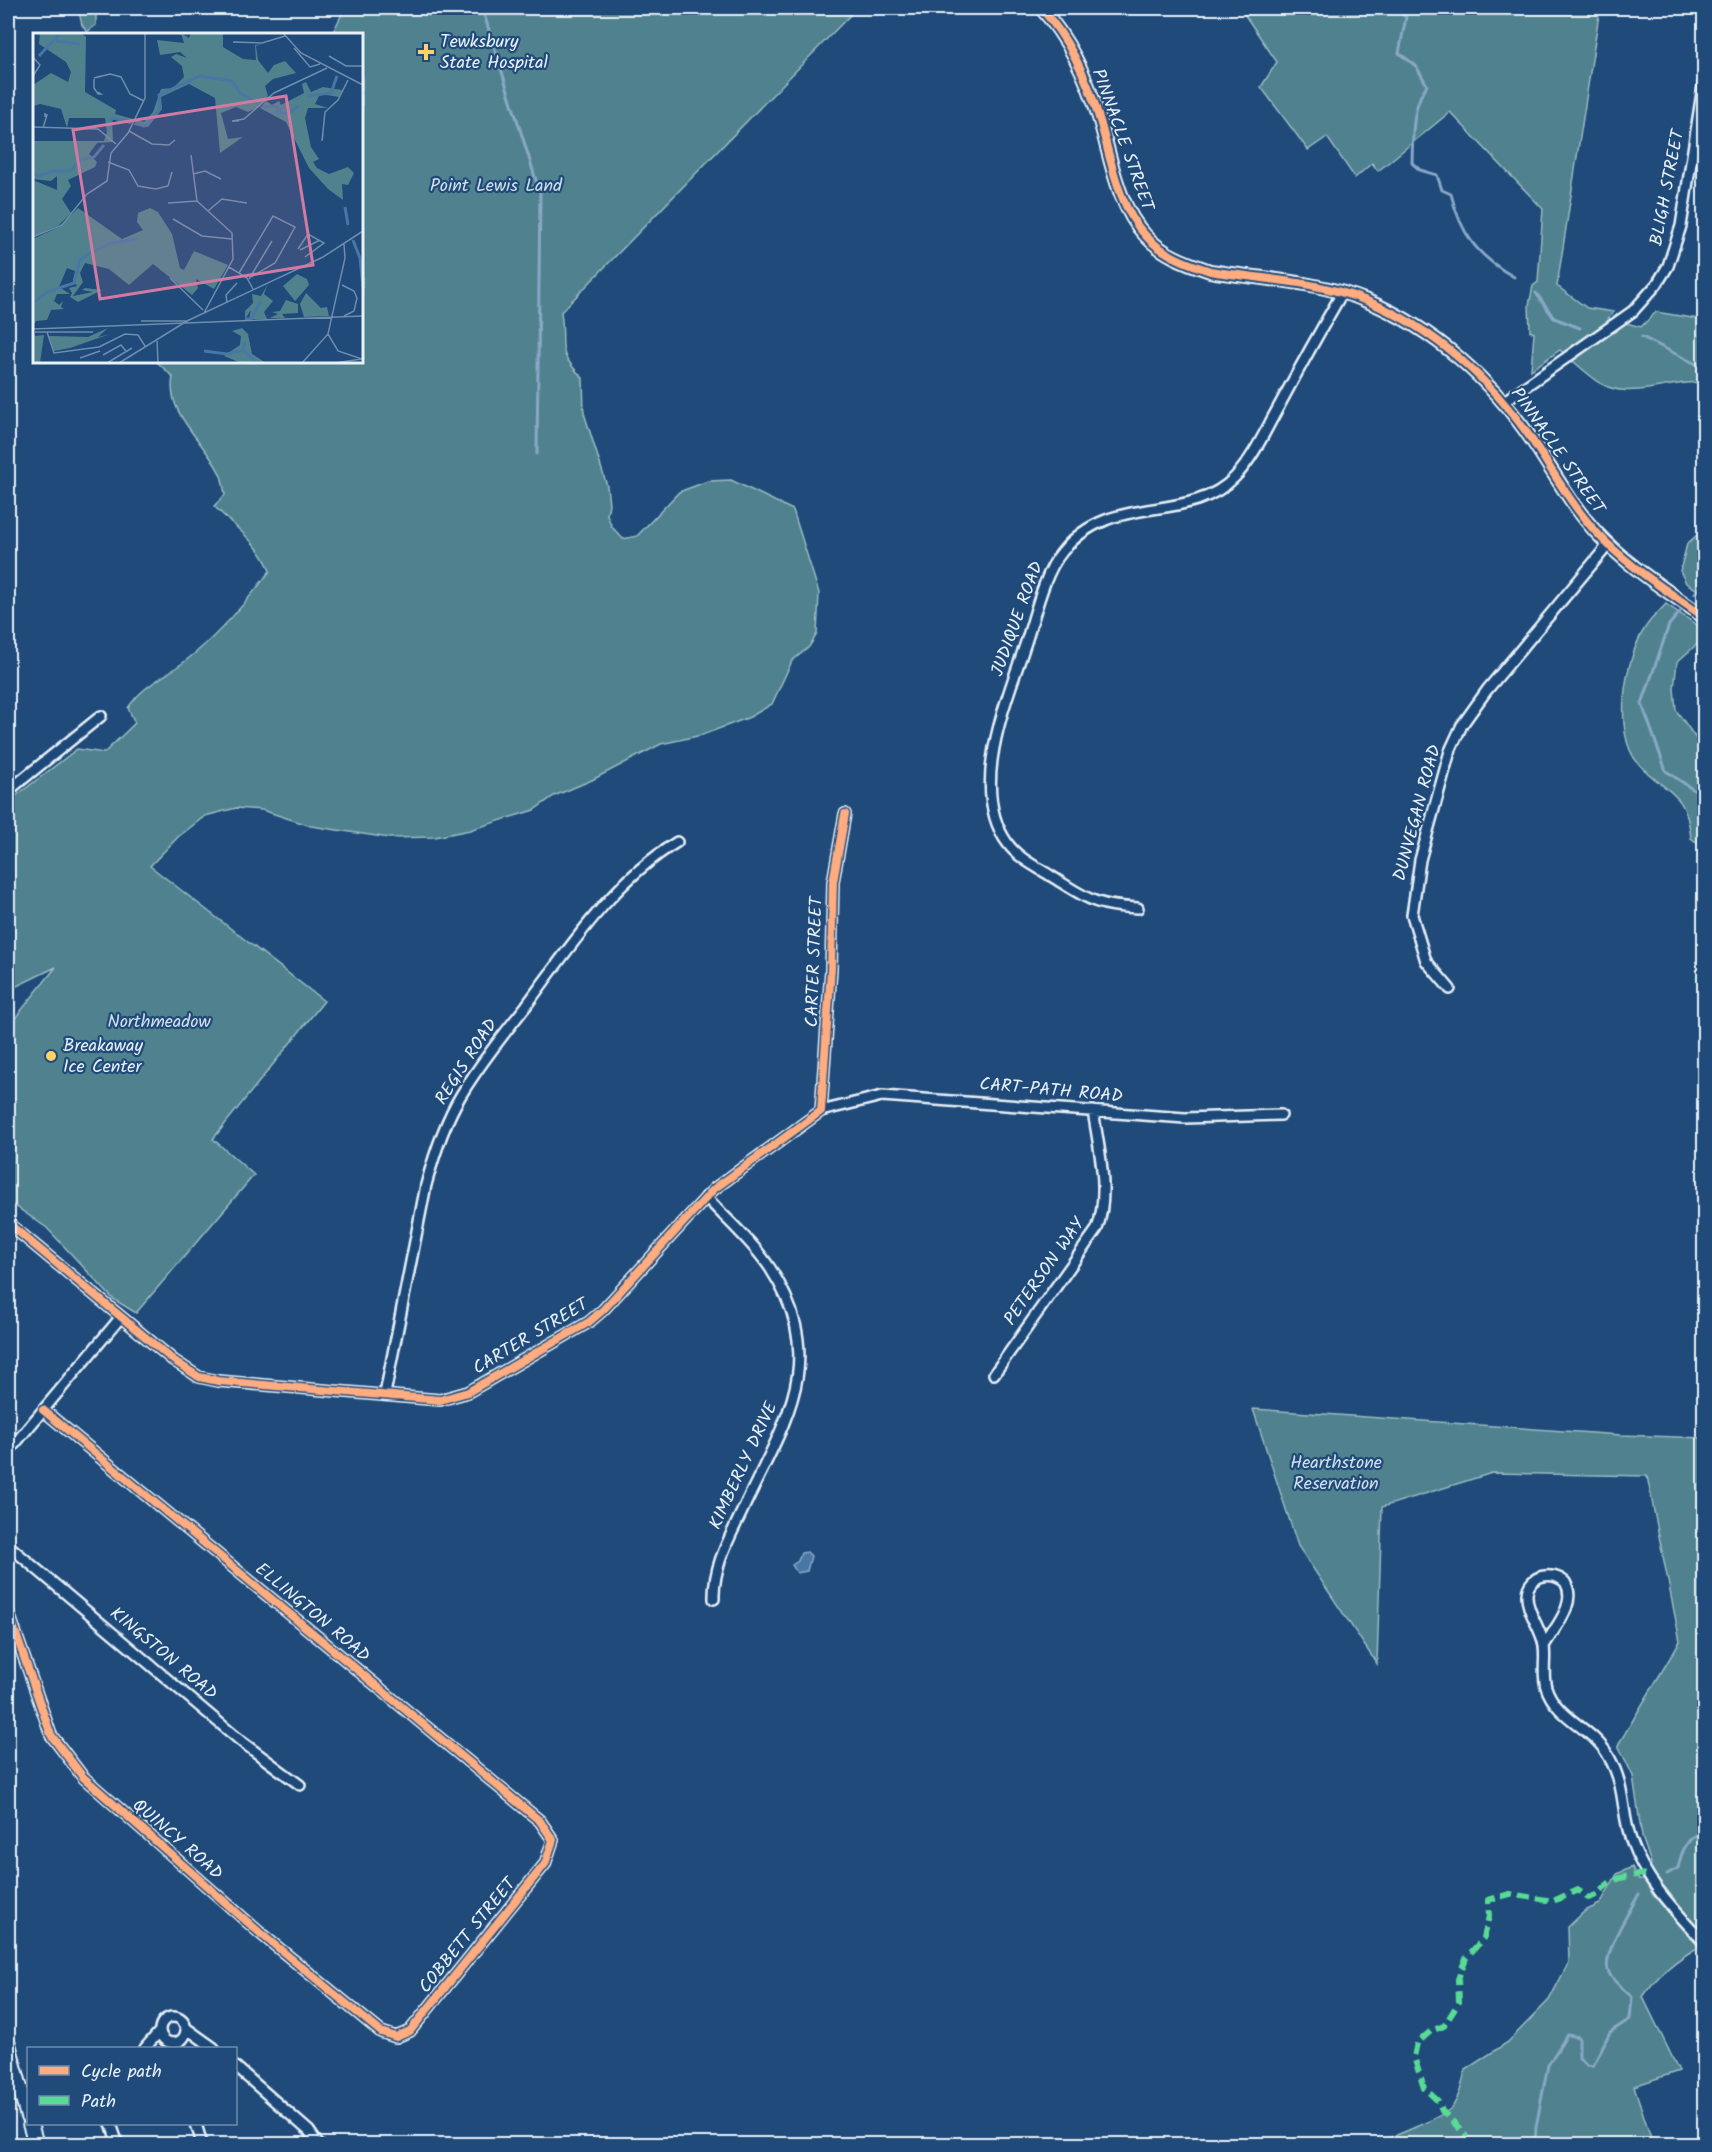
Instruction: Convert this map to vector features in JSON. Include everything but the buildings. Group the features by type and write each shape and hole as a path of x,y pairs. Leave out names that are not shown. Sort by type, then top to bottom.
{"main road":[{"path":"8,2044 27,2110"},
{"path":"31,2125 36,2145"}],"street":[{"name":"PINNACLE STREET","path":"1041,8 1069,46 1083,73 1121,191 1131,215 1146,236 1174,257 1210,271 1341,293 1368,301 1422,331 1454,353 1494,390 1597,534 1641,571 1704,617"},
{"name":"BLIGH STREET","path":"1503,402 1633,311 1657,284 1668,266 1681,226 1704,80"},
{"name":"JUDIQUE ROAD","path":"1138,908 1109,907 1095,903 1030,863 1009,846 1001,833 992,795 992,761 999,720 1049,577 1060,553 1082,531 1105,518 1182,504 1224,488 1253,453 1341,293"},
{"name":"DUNVEGAN ROAD","path":"1450,989 1426,961 1414,925 1412,902 1420,860 1450,751 1462,725 1487,690 1609,544"},
{"path":"8,791 101,716"},
{"name":"CARTER STREET","path":"8,1223 190,1372 207,1380 440,1400 457,1397 589,1322 603,1311 706,1197 821,1111 831,969 833,882 845,814"},
{"name":"REGIS ROAD","path":"385,1394 426,1185 434,1155 460,1097 540,987 607,903 654,856 677,842"},
{"name":"CART-PATH ROAD","path":"821,1111 882,1096 1185,1118 1281,1115"},
{"name":"PETERSON WAY","path":"993,1374 1082,1250 1100,1221 1103,1196 1093,1111"},
{"name":"KIMBERLY DRIVE","path":"706,1197 769,1267 795,1320 800,1352 789,1413 719,1561 714,1599"},
{"path":"8,1452 121,1317"},
{"name":"ELLINGTON ROAD","path":"43,1410 540,1821 548,1830 553,1845"},
{"name":"KINGSTON ROAD","path":"8,1545 242,1742 300,1785"},
{"path":"1544,1646 1568,1605 1570,1597 1565,1582 1551,1575 1536,1579 1527,1593 1544,1646 1544,1679 1552,1699 1607,1752 1621,1785 1630,1837 1644,1867 1656,1887 1704,1942"},
{"name":"QUINCY ROAD","path":"8,1611 51,1735 83,1777 360,2017 381,2032 396,2037"},
{"name":"COBBETT STREET","path":"396,2037 410,2031 545,1864 553,1845"},
{"path":"147,2047 159,2032 163,2020 171,2017 182,2020 186,2028 211,2047"},
{"path":"159,2032 170,2046 182,2040 186,2028"},
{"path":"237,2068 309,2131 318,2145"},
{"path":"111,2125 118,2145"},
{"path":"195,2125 202,2145"}],"green space":[{"path":"78,8 96,8 96,25 87,32 82,25"},
{"path":"345,8 857,8 561,312 564,353 583,378 584,413 607,486 609,504 607,515 612,527 623,539 637,536 679,492 708,481 731,480 793,510 819,593 817,634 809,647 792,661 772,704 750,717 702,735 661,744 592,780 554,796 534,810 470,830 435,837 389,838 311,826 262,810 236,808 205,816 178,837 150,866 324,1001 213,1139 254,1175 136,1313 113,1299 47,1228 8,1201 8,1027 56,967 17,986 8,985 8,802 77,749 104,753 135,723 128,708 140,693 184,662 220,630 270,571 260,552 214,506 225,495 221,476 207,452 181,417 172,391 173,377 158,363 363,363 363,33 332,33"},
{"path":"1240,8 1600,8 1557,286 1587,308 1614,312 1608,318 1641,327 1656,312 1704,320 1704,383 1681,383 1643,390 1619,390 1596,381 1560,350 1531,370 1534,333 1530,331 1529,305 1533,286 1538,282 1543,209 1450,112 1378,171 1372,163 1355,178 1327,137 1308,150 1261,87 1277,62"},
{"path":"1704,529 1704,594 1686,583 1680,571 1687,544"},
{"path":"1666,604 1704,630 1704,638 1677,662 1674,688 1676,710 1704,750 1704,848 1691,838 1685,810 1679,801 1638,763 1630,750 1625,734 1624,696 1632,658 1647,625"},
{"name":"Hearthstone Reservation","path":"1253,1409 1621,1435 1704,1438 1704,1936 1650,1869 1651,1863 1642,1837 1633,1776 1618,1745 1680,1641 1647,1476 1492,1473 1382,1507 1377,1664 1298,1546"},
{"path":"1632,1867 1639,1880 1644,1880 1653,1895 1699,1947 1668,1969 1643,1997 1679,2071 1634,2086 1653,2144 1371,2144 1428,2121 1453,2106 1461,2088 1465,2070 1508,2042 1549,2000 1569,1962 1568,1927 1585,1911 1600,1904 1617,1874"}],"water":[{"path":"807,1552 811,1556 807,1571 797,1573 792,1565 798,1561 801,1553"}],"waterway":[{"path":"482,8 540,193 537,454"},
{"path":"1394,8 1406,17 1399,53 1416,66 1427,85 1415,112 1412,163 1420,170 1437,175 1442,190 1451,194 1460,221 1472,243 1490,261 1514,277"},
{"path":"1536,293 1554,318 1580,328"},
{"path":"1642,337 1704,368"},
{"path":"1695,593 1704,584"},
{"path":"1680,612 1669,625 1642,704 1666,771 1704,797"},
{"path":"1667,1874 1678,1868 1689,1841 1704,1831"},
{"path":"1535,2144 1548,2065 1567,2035 1579,2037 1579,2058 1587,2065 1593,2066 1610,2032 1630,2019 1632,1997 1613,1980 1607,1965 1617,1933 1639,1894"}],"marked path":[{"path":"1470,2144 1465,2134 1442,2111 1438,2101 1424,2088 1414,2057 1417,2043 1431,2031 1444,2026 1459,2002 1458,1979 1466,1958 1484,1938 1489,1916 1488,1900 1510,1894 1553,1901 1578,1890 1588,1898 1596,1895 1615,1880 1648,1874"}],"cycle path":[{"path":"1041,8 1061,33 1077,61 1100,121 1122,197 1136,224 1153,243 1176,258 1210,271 1309,285 1348,294 1416,326 1460,358 1498,397 1516,418 1579,511 1597,533 1648,578 1704,617"},
{"path":"8,1223 173,1360 199,1377 218,1381 440,1400 468,1392 589,1322 603,1310 714,1189 821,1111 831,969 833,882 845,814"},
{"path":"8,1611 51,1735 83,1777 260,1933 381,2032 396,2037 410,2031 545,1864 553,1840 540,1821 43,1410"}],"place":[{"name":"Tewksbury State Hospital","path":"426,52"},
{"name":"Breakaway Ice Center","path":"51,1056"}],"park label":[{"name":"Point Lewis Land","path":"496,186"},
{"name":"Northmeadow","path":"159,1022"}]}
